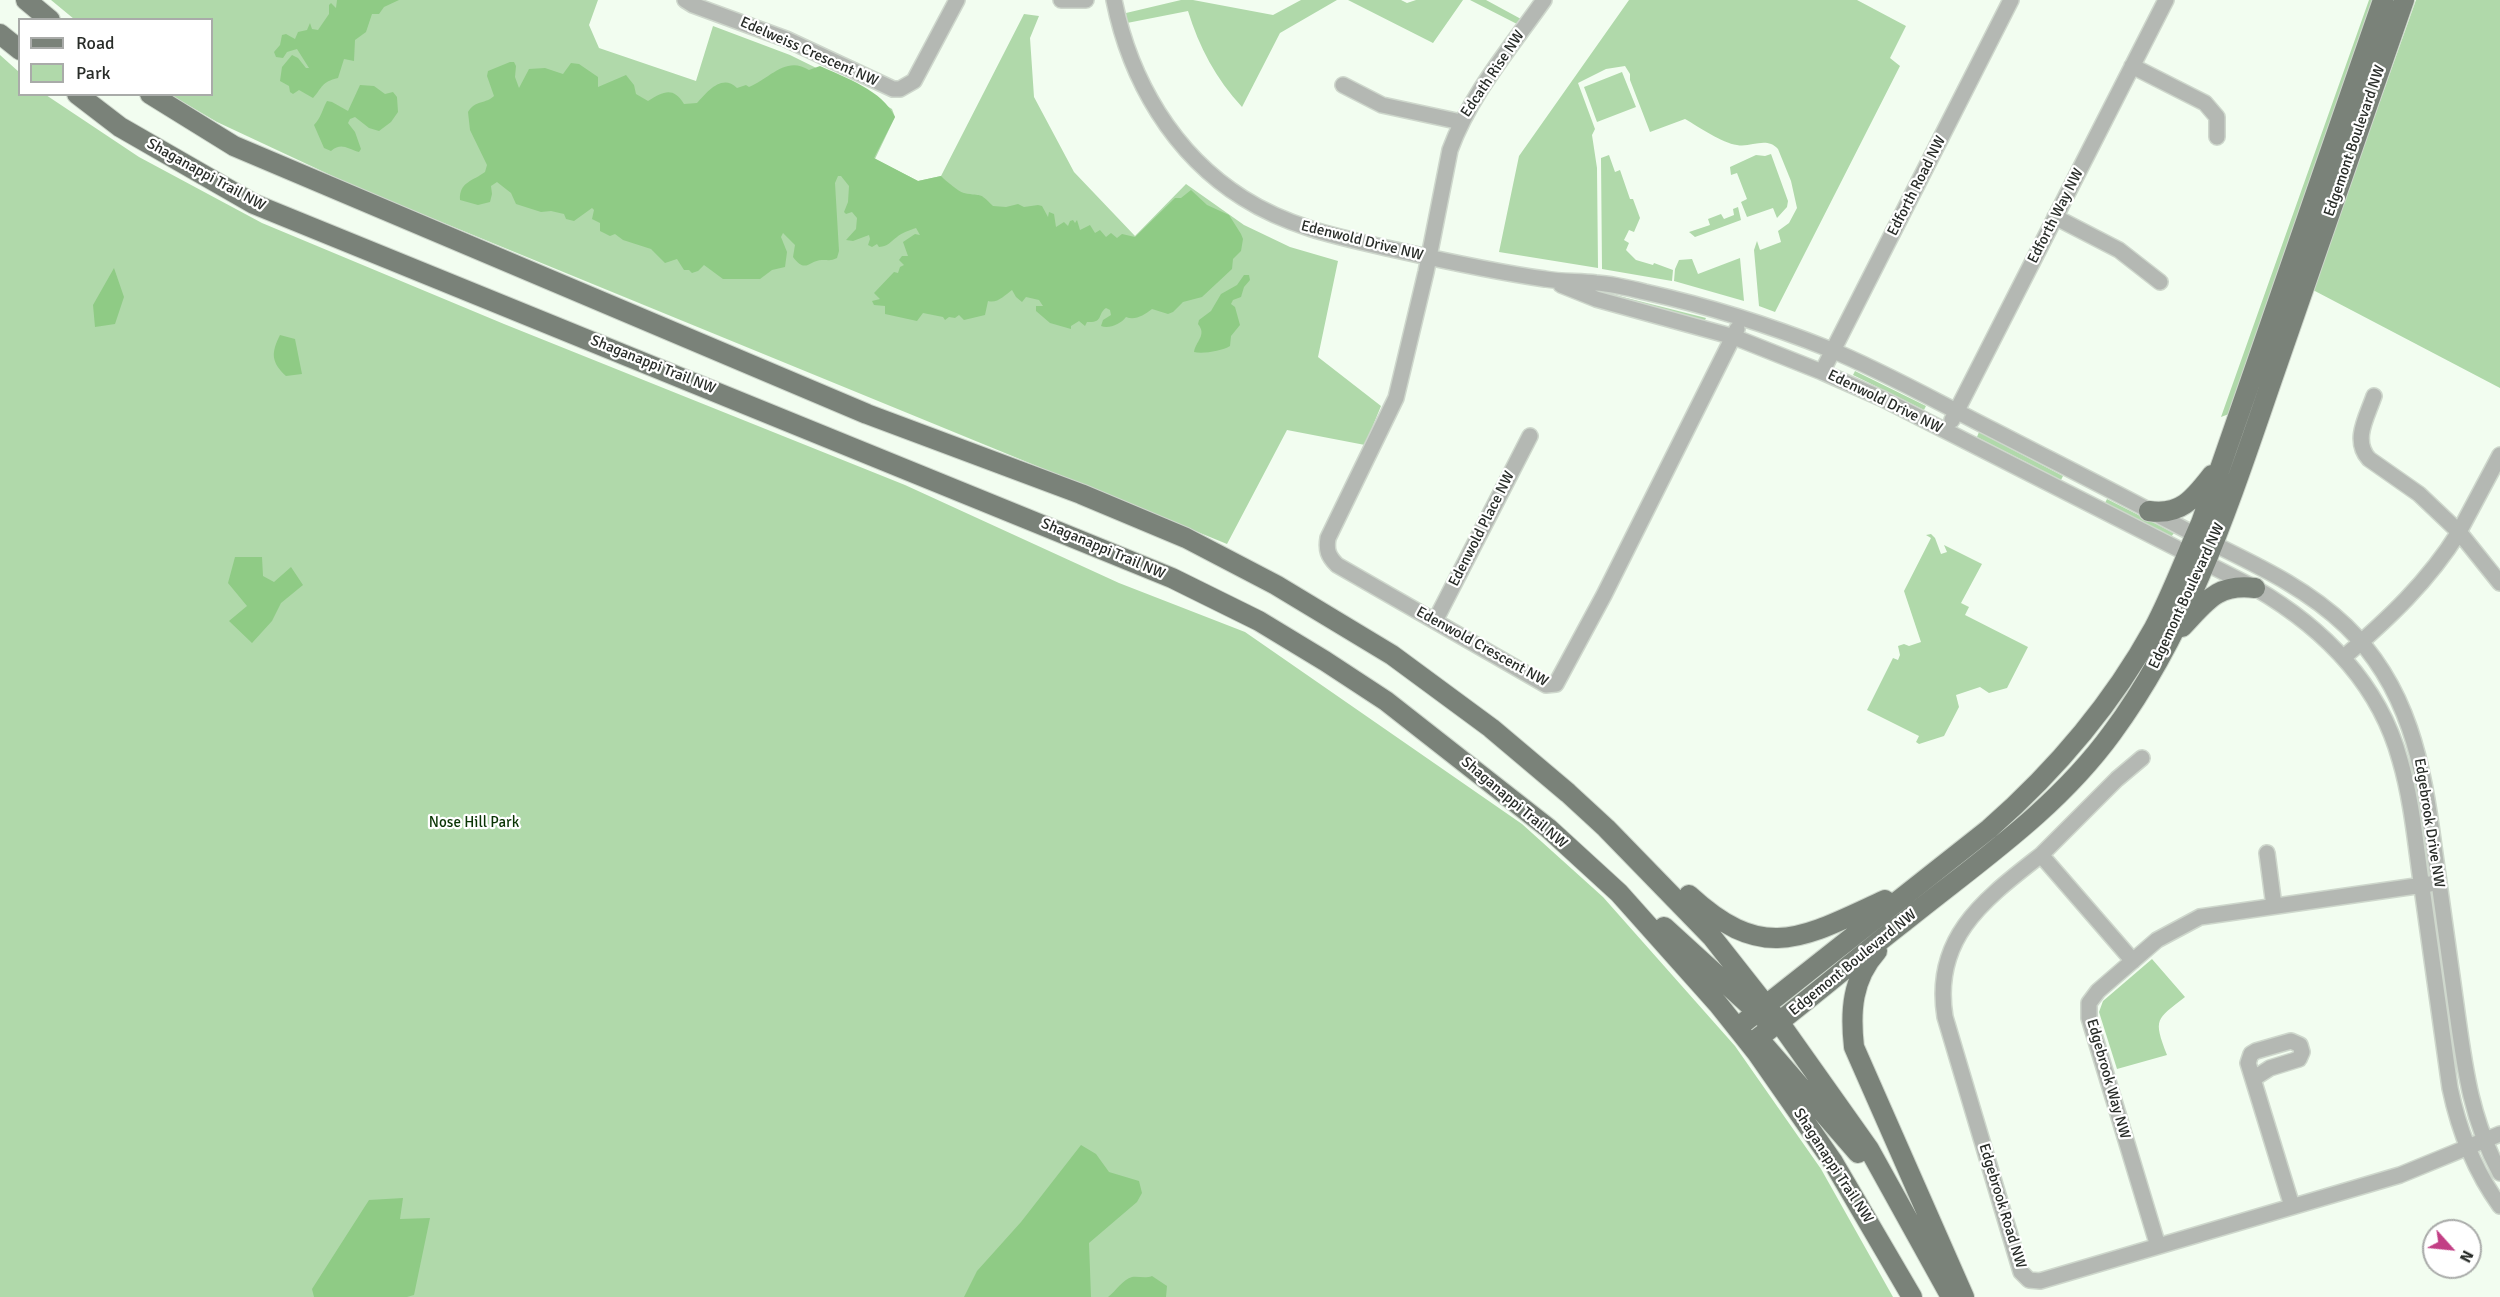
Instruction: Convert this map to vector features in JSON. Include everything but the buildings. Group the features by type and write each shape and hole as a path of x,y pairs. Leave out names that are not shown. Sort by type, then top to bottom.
{"main road":[{"path":"26,0 48,18"},
{"name":"Edgemont Boulevard NW","path":"1737,1028 1989,829 2025,797 2069,752 2112,696 2141,650 2166,604 2196,535 2383,0"},
{"name":"Edgemont Boulevard NW","path":"1754,1041 2002,846 2041,812 2085,767 2146,684 2170,640 2213,544 2404,0"},
{"path":"0,34 18,48"},
{"name":"Shaganappi Trail NW","path":"80,96 120,127 254,204 1172,578 1259,621 1386,701 1548,828 1619,893 1737,1028 1754,1041 1833,1162 1911,1297"},
{"path":"153,96 234,146 867,414 1081,494 1186,538 1276,585 1392,655 1491,728 1606,828 1712,937 1761,1008"},
{"path":"2149,511 2166,512 2186,506 2221,463"},
{"path":"2170,640 2220,590 2239,586 2255,588"},
{"path":"1606,828 1618,832 1709,914 1733,929 1758,938 1785,938 1809,933 1914,886"},
{"path":"1619,893 1640,905 1779,1022 1869,1149 1951,1297"},
{"path":"1905,920 1874,955 1858,980 1852,998 1851,1021 1854,1047 1964,1297"},
{"path":"1754,1041 1894,1193"}],"street":[{"name":"Edelweiss Crescent NW","path":"685,0 786,39 893,89 908,86 914,81 957,0"},
{"path":"1061,0 1086,0"},
{"name":"Edenwold Drive NW","path":"1114,0 1126,44 1150,101 1185,148 1217,178 1243,198 1304,228 1429,258 1548,280 1599,283 1638,290 1702,304 1741,317 1833,351 2196,535"},
{"name":"Edcath Rise NW","path":"1429,258 1450,150 1461,122 1544,0"},
{"name":"Edforth Road NW","path":"1822,372 2011,0"},
{"name":"Edforth Way NW","path":"1946,431 2166,0"},
{"path":"2132,66 2205,103 2217,117 2217,137"},
{"path":"1343,85 1382,105 1461,122"},
{"path":"2055,217 2119,250 2160,282"},
{"name":"Edenwold Crescent NW","path":"1429,258 1396,398 1328,538 1329,557 1337,566 1546,685 1556,684 1604,595 1734,337 1741,317"},
{"name":"Edenwold Drive NW","path":"1548,280 1596,299 1734,337 1775,351 1883,399 2205,563"},
{"path":"2374,396 2361,433 2360,442 2363,452 2369,459 2419,494 2459,532 2500,583"},
{"name":"Edenwold Place NW","path":"1435,621 1530,436"},
{"path":"2344,657 2385,622 2418,589 2459,532 2500,455"},
{"name":"Edgebrook Drive NW","path":"2196,535 2254,563 2313,597 2362,642 2399,699 2411,728 2427,794 2468,1088 2485,1141 2500,1173"},
{"name":"Edgebrook Drive NW","path":"2205,563 2255,588 2295,612 2344,657 2373,699 2400,759 2411,813 2450,1088 2457,1119 2468,1148 2500,1206"},
{"name":"Edgebrook Road NW","path":"2142,758 2117,778 2041,855 1992,893 1964,925 1952,949 1942,985 1945,1017 2021,1272 2029,1280 2040,1281 2400,1175 2500,1134"},
{"path":"2267,853 2274,906"},
{"path":"2041,855 2133,961"},
{"name":"Edgebrook Way NW","path":"2158,1246 2088,1010 2093,996 2157,940 2200,917 2439,883"},
{"path":"2253,1079 2292,1206"}],"green space":[{"path":"51,0 598,0 589,25 599,48 696,81 713,26 790,55 855,87 892,109 895,117 875,159 918,181 941,176 1024,14 1039,16 1030,38 1034,97 1074,172 1135,236 1186,184 1244,225 1290,247 1338,261 1318,357 1381,406 1365,445 1287,430 1227,544 356,187 217,122 173,96 213,96 213,18 73,18"},
{"path":"337,0 399,0 384,7 379,14 372,14 366,32 355,40 354,61 344,59 338,78 325,83 313,98 299,90 293,94 289,86 280,81 282,67 292,55 298,58 306,68 309,68 297,49 287,52 283,58 276,57 274,52 280,45 282,35 286,34 295,39 298,32 307,30 310,23 312,29 318,30 329,14 329,5 331,3 336,8"},
{"path":"1181,0 1193,0 1273,15 1301,0 1337,0 1280,33 1242,107 1209,62 1188,11 1127,23 1126,13"},
{"path":"1348,0 1401,0 1407,3 1416,0 1463,0 1433,43"},
{"path":"1470,0 1486,0 1521,19 1517,24"},
{"path":"1629,0 1857,0 1906,26 1890,58 1900,66 1775,312 1759,306 1754,250 1757,241 1760,250 1781,242 1778,231 1789,223 1797,208 1791,181 1778,149 1768,143 1742,146 1731,144 1685,119 1650,132 1630,80 1630,74 1625,66 1606,69 1578,83 1595,129 1592,135 1597,168 1598,268 1499,252 1519,156"},
{"path":"2369,0 2373,0 2229,414 2221,417"},
{"path":"2416,0 2500,0 2500,388 2313,290"},
{"name":"Nose Hill Park","path":"0,55 18,71 18,96 48,96 139,157 262,223 504,324 905,485 1119,583 1245,632 1522,824 1603,897 1735,1046 1821,1169 1893,1297 0,1297"},
{"path":"514,62 516,66 515,77 519,88 529,69 545,68 563,74 571,63 579,64 598,77 598,87 626,75 634,85 636,94 648,101 668,92 680,98 684,104 697,103 710,89 720,83 726,82 737,88 746,85 749,87 785,67 801,66 809,70 820,66 872,92 889,108 895,117 874,158 918,181 941,176 959,191 982,196 993,206 1006,207 1018,204 1024,207 1042,206 1048,217 1049,212 1054,214 1056,227 1064,222 1068,226 1070,221 1073,220 1075,223 1077,220 1080,230 1090,225 1095,233 1100,230 1106,237 1111,233 1117,238 1122,234 1135,237 1175,198 1181,198 1191,190 1207,205 1229,215 1243,239 1241,251 1233,259 1232,269 1202,297 1183,302 1168,314 1152,309 1136,318 1126,317 1115,325 1104,327 1101,326 1103,320 1111,315 1110,310 1106,308 1098,320 1087,322 1085,326 1079,321 1071,326 1071,329 1050,323 1036,311 1036,306 1043,306 1039,300 1026,297 1022,302 1012,290 998,300 988,301 985,315 964,320 959,315 945,320 943,317 923,313 917,321 885,314 885,306 874,305 872,301 880,299 874,293 904,265 899,260 902,256 908,256 903,242 915,234 920,235 916,228 901,234 887,245 879,247 877,244 872,247 868,245 869,235 853,241 846,240 856,229 857,218 852,212 846,214 844,212 848,202 849,186 841,176 838,176 835,183 839,251 837,258 801,265 793,257 795,245 783,233 781,237 787,252 785,267 772,270 760,279 723,279 704,265 692,273 684,270 677,259 665,263 651,249 623,240 615,234 610,236 600,231 600,223 592,219 594,210 592,208 574,221 566,219 564,214 551,211 541,212 516,204 511,193 497,182 491,186 490,202 478,205 460,200 464,186 485,172 487,165 470,130 468,112 477,104 494,96 487,76 488,71"},
{"path":"1622,72 1636,107 1597,122 1584,87"},
{"path":"360,85 374,86 385,94 393,92 397,97 398,112 391,122 379,131 369,128 355,117 350,119 348,123 355,132 361,149 359,152 345,147 338,147 331,151 324,148 314,125 327,101 348,111"},
{"path":"1771,154 1788,201 1787,207 1777,218 1773,208 1747,217 1741,202 1747,199 1737,173 1731,175 1730,167 1756,155"},
{"path":"1609,155 1615,172 1620,170 1630,199 1633,199 1640,218 1634,232 1629,230 1624,240 1629,243 1626,250 1636,260 1653,265 1654,263 1673,270 1672,281 1602,269 1601,158"},
{"path":"1738,207 1741,220 1695,237 1689,232 1710,225 1708,219 1721,214 1724,219 1734,215 1733,209"},
{"path":"1740,258 1744,301 1674,281 1675,269 1679,260 1692,259 1698,274"},
{"path":"114,268 124,297 115,324 95,327 93,305"},
{"path":"1244,275 1249,275 1250,280 1244,287 1241,297 1233,300 1231,304 1235,307 1240,325 1231,336 1230,346 1212,352 1194,352 1201,335 1199,320 1211,311 1221,294 1237,285"},
{"path":"1607,293 1706,318 1704,322 1606,296"},
{"path":"280,335 295,339 302,374 286,376 277,366 274,352"},
{"path":"1855,371 1926,406 1924,410 1853,375"},
{"path":"1979,432 2063,476 2061,480 1977,437"},
{"path":"2107,499 2174,533 2171,537 2105,503"},
{"path":"1931,534 1941,554 1947,552 1944,545 1982,564 1961,603 1969,607 1965,615 2028,647 2007,688 1989,693 1980,687 1956,695 1959,707 1944,736 1919,744 1916,742 1919,736 1867,710 1893,658 1898,660 1900,655 1898,646 1904,644 1909,646 1921,642 1904,591 1931,538 1926,535"},
{"path":"235,557 262,557 263,576 274,582 291,567 303,585 281,603 272,621 252,643 229,621 247,606 228,583"},
{"path":"2152,959 2185,997 2160,1021 2160,1034 2167,1055 2117,1069 2099,1012 2103,1001"},
{"path":"1081,1145 1096,1154 1109,1172 1139,1181 1142,1193 1137,1202 1089,1243 1091,1297 964,1297 977,1271 1021,1222"},
{"path":"403,1198 400,1219 430,1218 414,1295 407,1297 314,1297 312,1289 369,1200"},
{"path":"1152,1276 1167,1286 1166,1297 1108,1297 1129,1278"}]}
